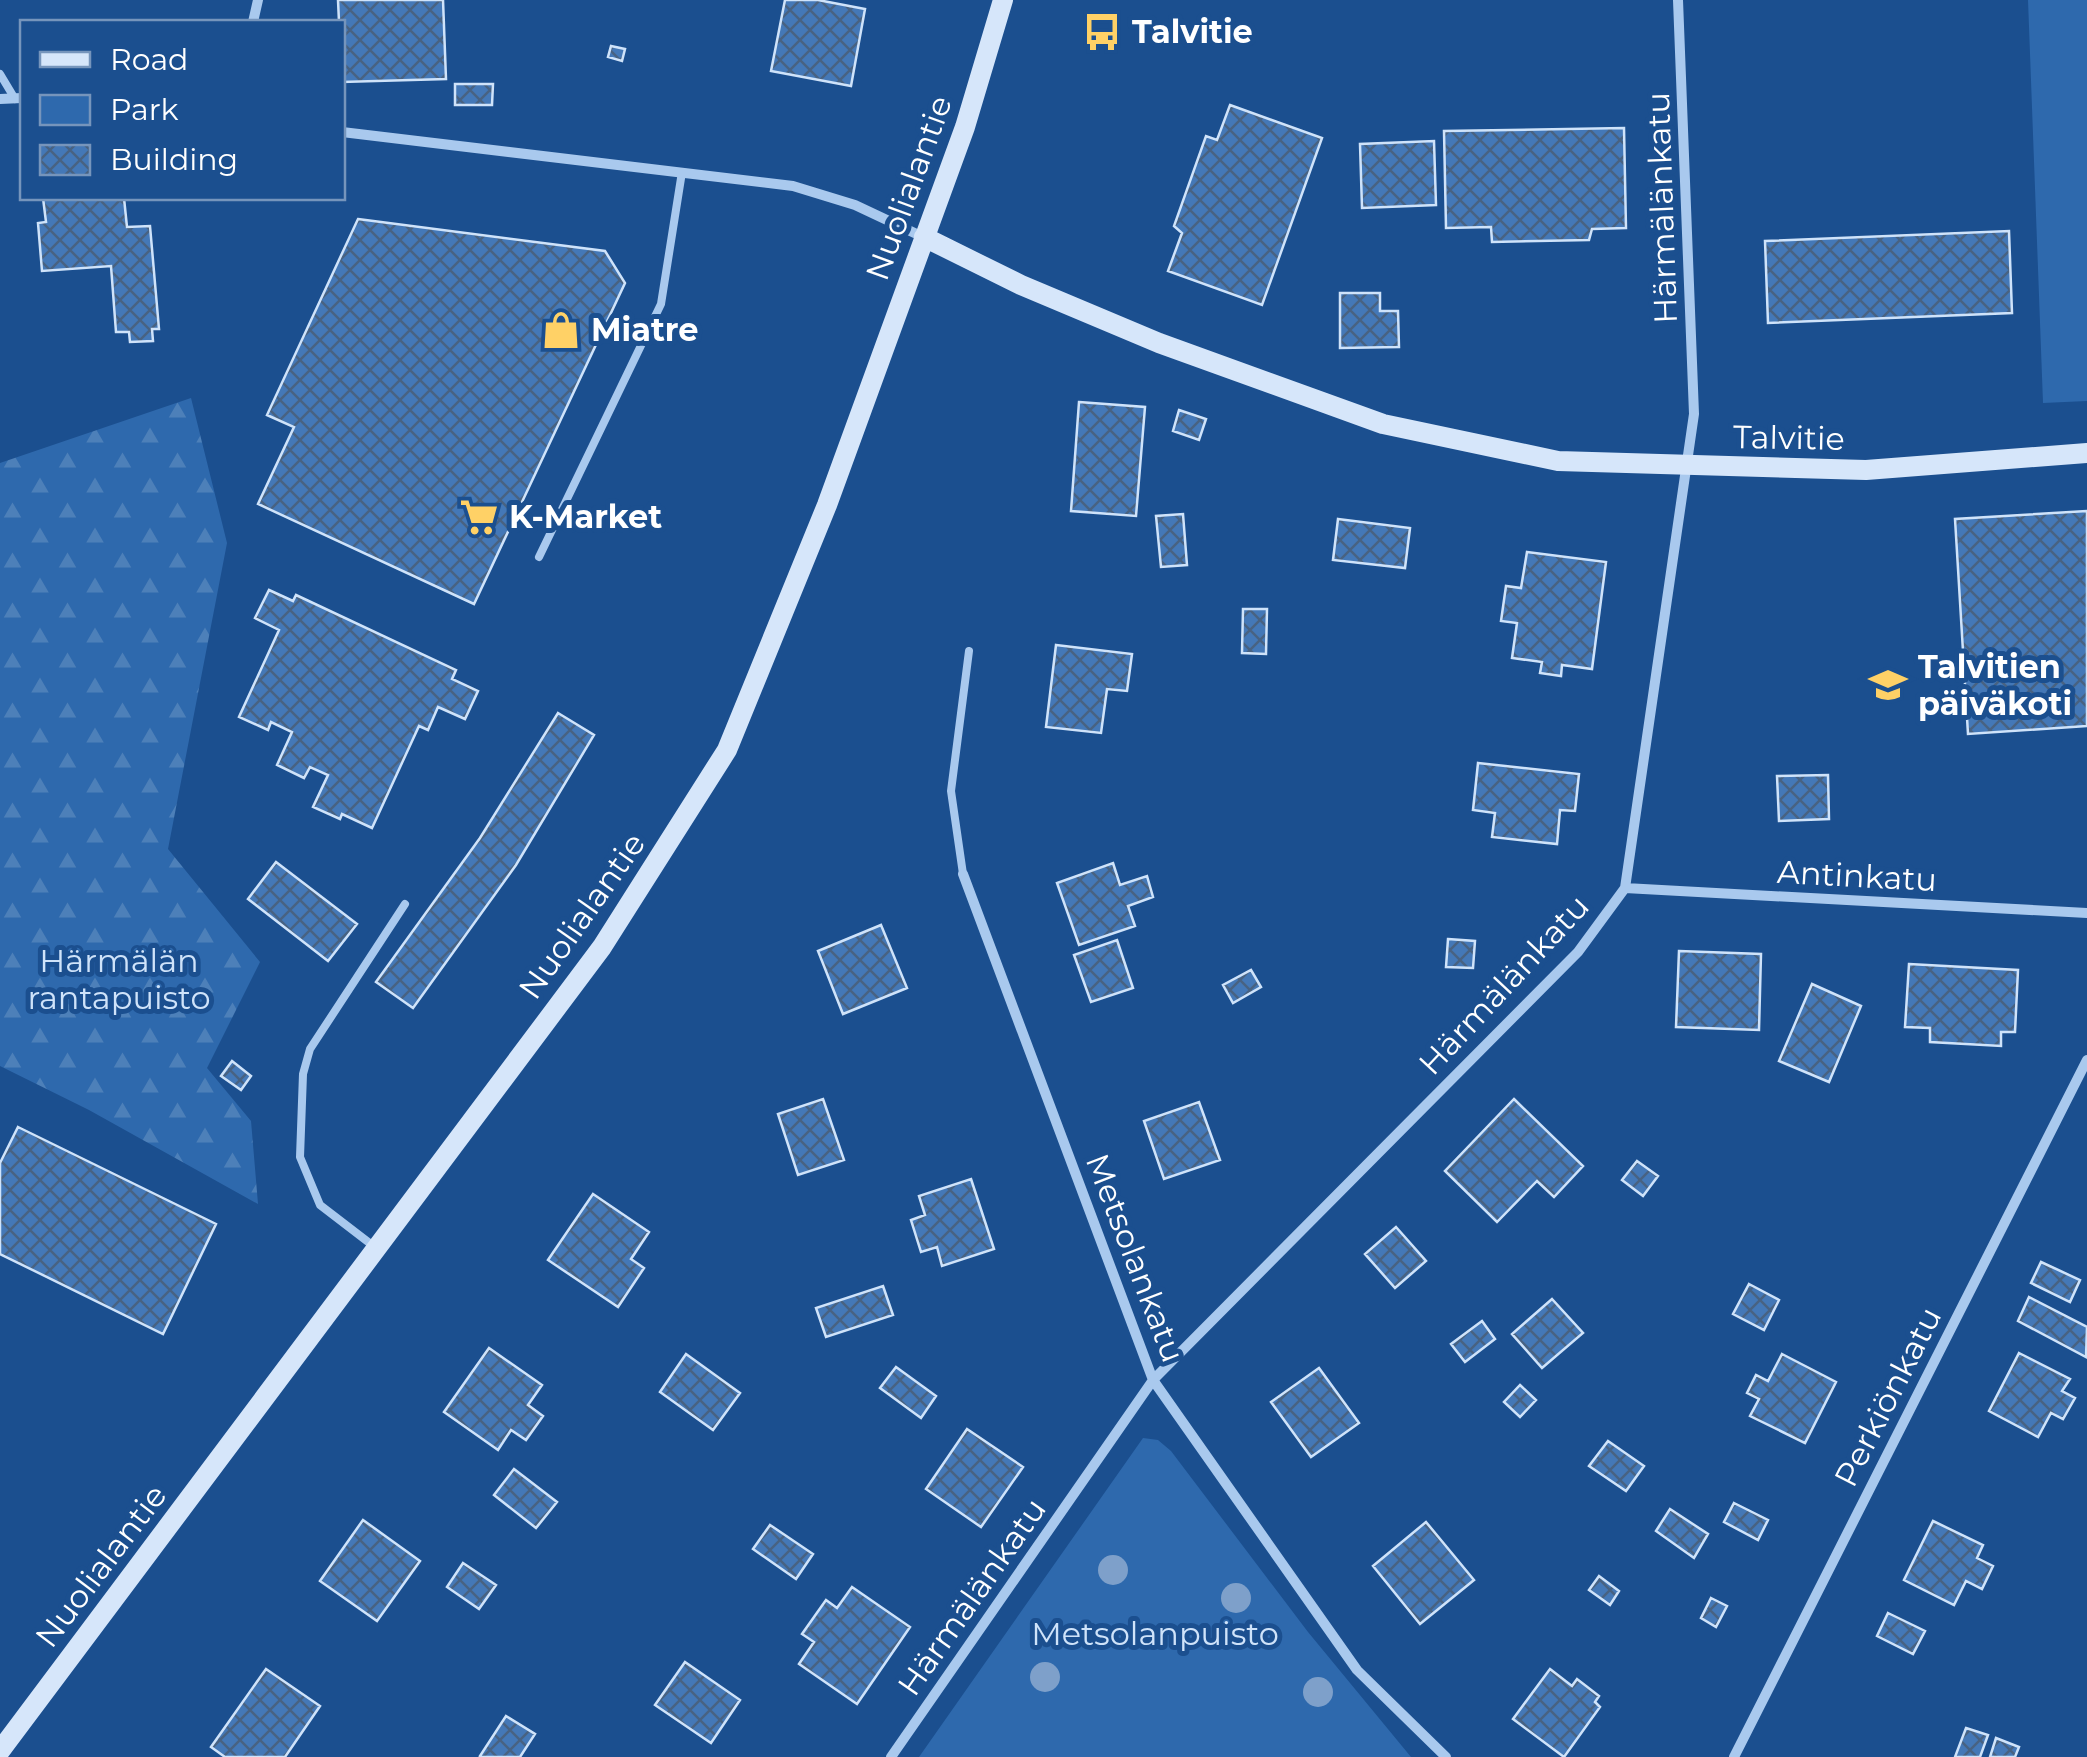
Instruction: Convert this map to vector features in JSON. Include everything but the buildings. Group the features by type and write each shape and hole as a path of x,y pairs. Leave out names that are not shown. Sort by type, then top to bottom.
{"street":[{"name":"Nuolialantie","path":"0,1751 602,947 727,750 826,506 965,127 1004,0"},
{"name":"Härmälänkatu","path":"891,1757 1154,1380 1578,952 1625,888 1694,414 1678,0"},
{"path":"0,99 19,99"},
{"name":"Talvitie","path":"345,132 793,186 855,205 1021,285 1159,343 1384,424 1558,462 1866,470 2087,453"},
{"name":"Metsolankatu","path":"963,874 1154,1380 1357,1670 1446,1757"},
{"name":"Antinkatu","path":"1625,888 2087,913"},
{"name":"Perkiönkatu","path":"1734,1757 2087,1060"}],"lane":[{"path":"0,74 19,99"},
{"path":"539,557 661,304 682,172"},
{"path":"963,874 952,790 969,650"},
{"path":"376,1248 320,1205 300,1157 302,1074 310,1048 405,904"}],"green space":[{"path":"2028,0 2087,0 2087,401 2043,403"},
{"name":"Härmälän rantapuisto","path":"191,398 227,543 168,849 260,962 207,1068 251,1121 258,1204 89,1110 0,1066 0,463"},
{"name":"Metsolanpuisto","path":"1143,1438 1158,1440 1171,1451 1308,1632 1411,1757 919,1757"}],"place":[{"name":"Talvitie","path":"1102,32"},
{"name":"Miatre","path":"561,330"},
{"name":"K-Market","path":"479,517"},
{"name":"Talvitien päiväkoti","path":"1888,685"}]}
